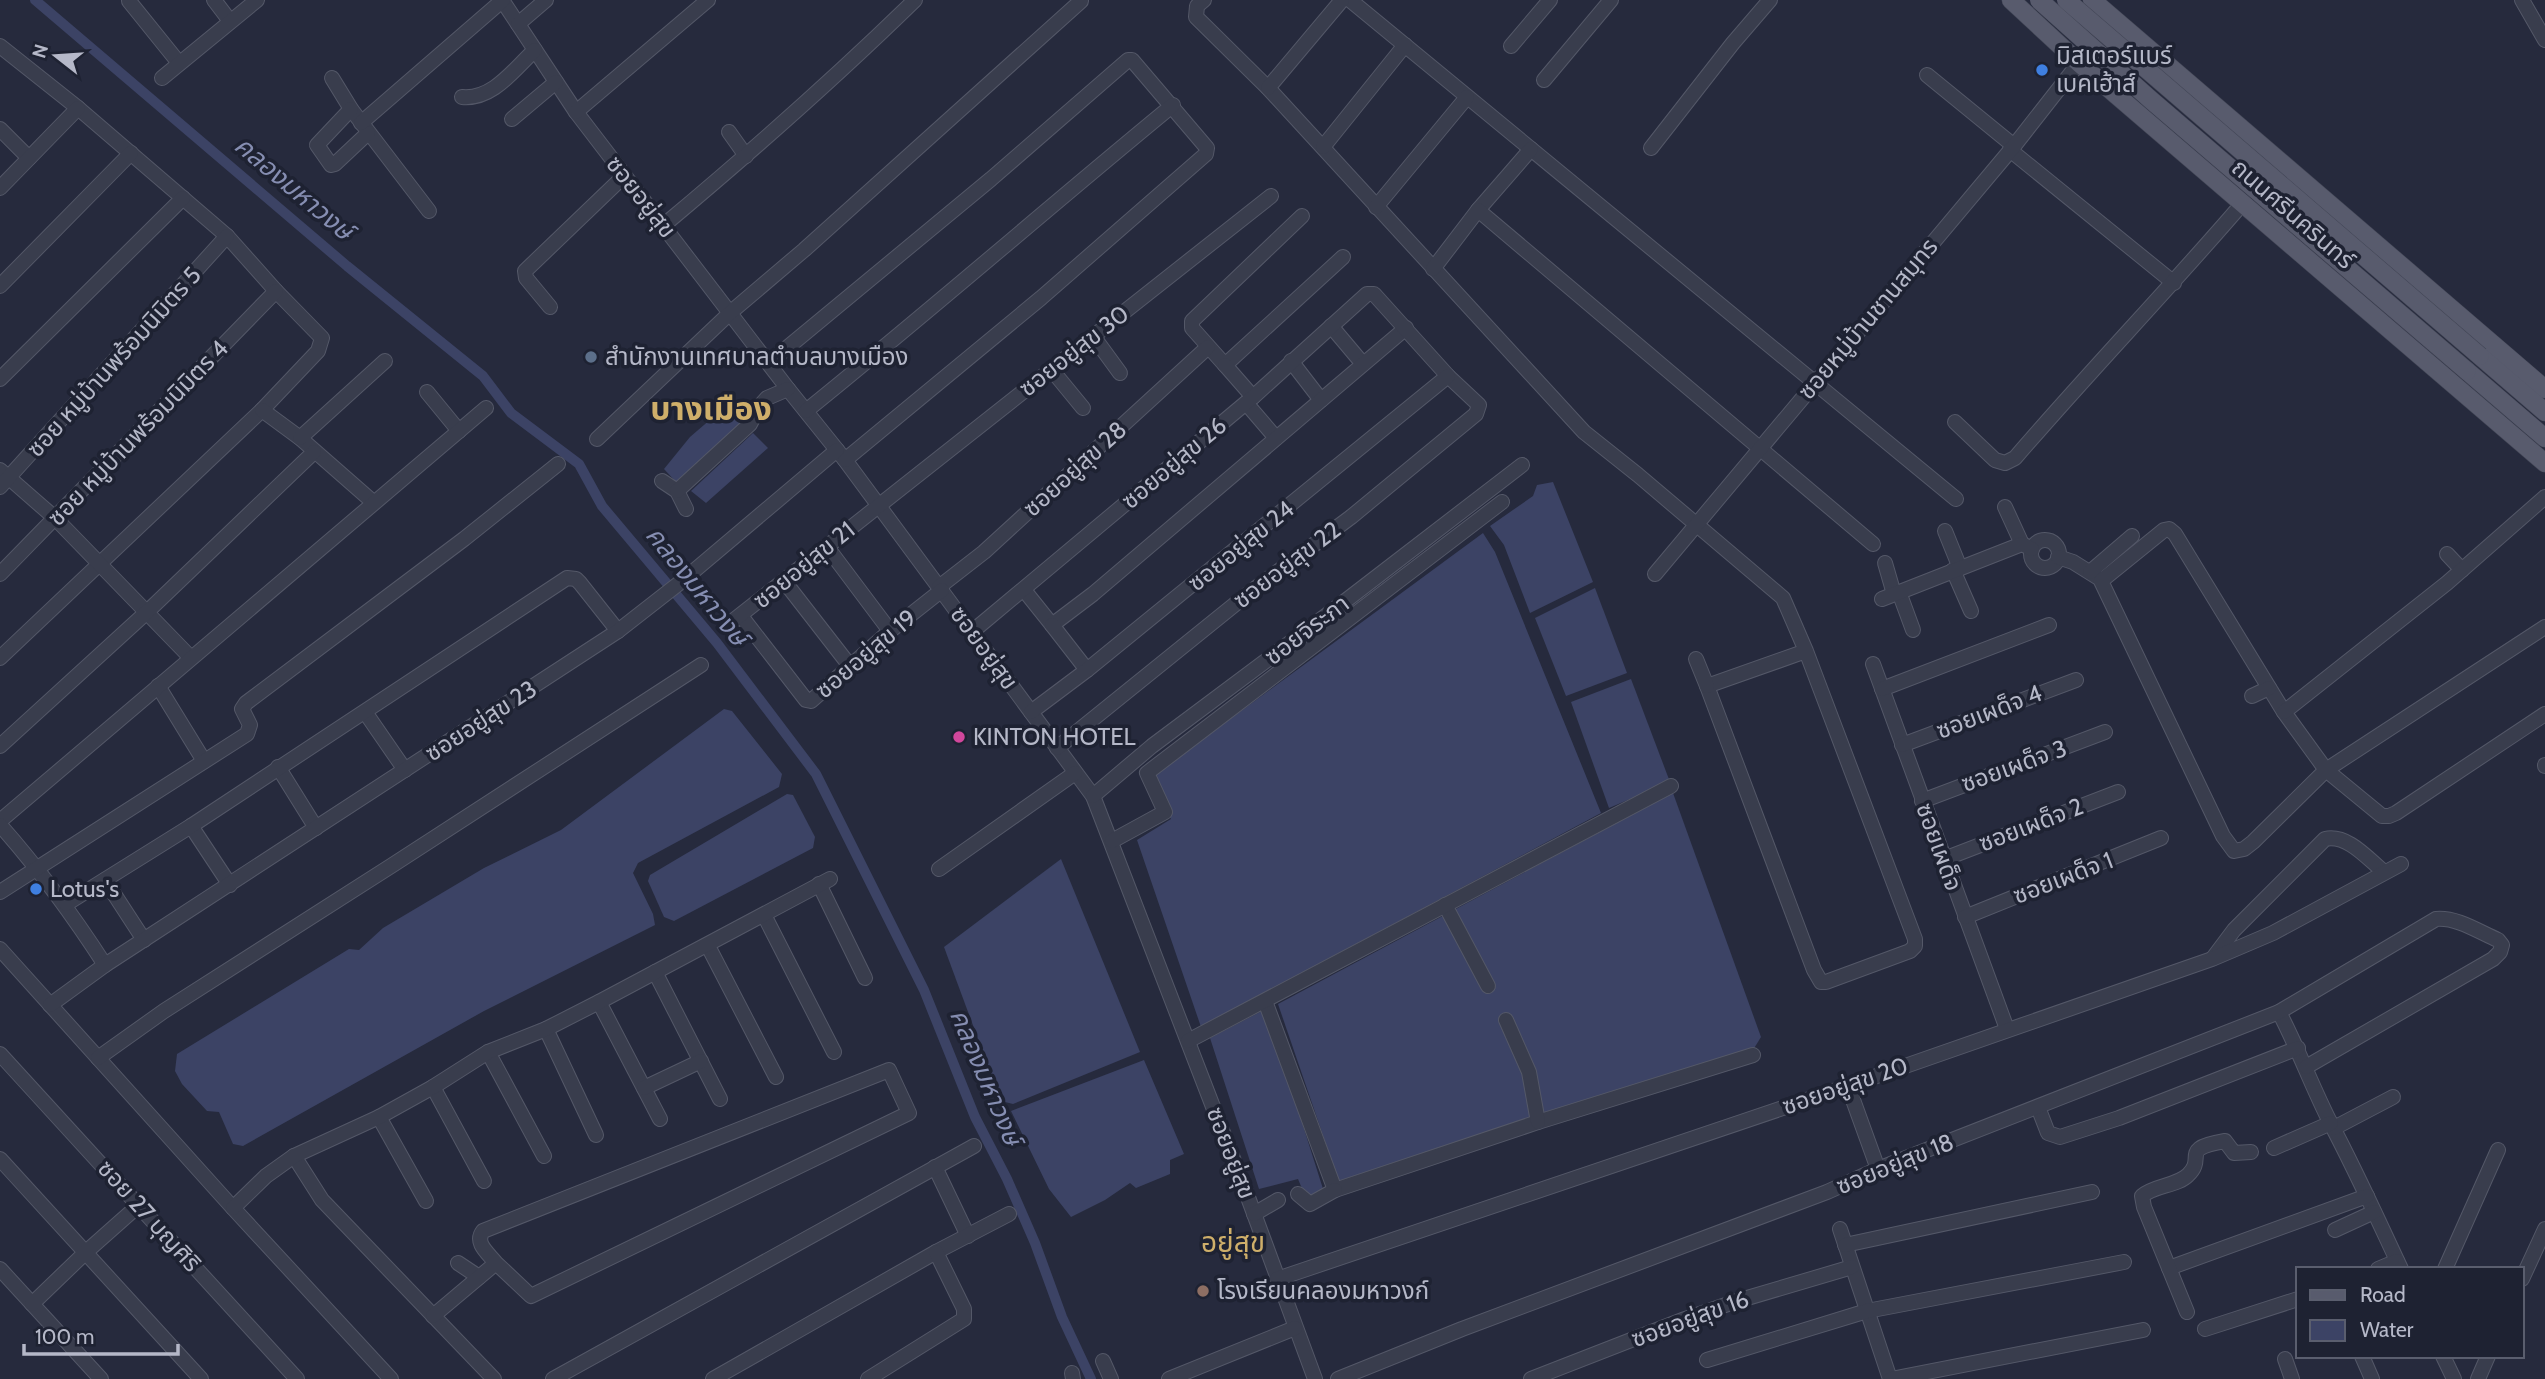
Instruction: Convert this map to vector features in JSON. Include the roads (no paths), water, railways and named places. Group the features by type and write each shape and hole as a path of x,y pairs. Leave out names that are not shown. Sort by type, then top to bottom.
{"main road":[{"name":"ถนนศรีนครินทร์","path":"2011,0 2185,155 2545,463"},
{"name":"ถนนศรีนครินทร์","path":"2039,0 2151,100 2545,438"},
{"name":"ถนนศรีนครินทร์","path":"2066,0 2545,412"},
{"name":"ถนนศรีนครินทร์","path":"2092,0 2545,389"},
{"path":"2185,155 2207,158 2217,155 2223,149 2228,133 2220,112"},
{"path":"2294,248 2289,228 2294,210 2308,202 2330,205"}],"street":[{"path":"214,0 230,21"},
{"path":"162,78 257,0"},
{"path":"351,109 318,142 318,147 333,165 365,128 503,0"},
{"name":"ซอยอยู่สุข","path":"503,0 576,112 841,455 1093,796 1315,1379"},
{"path":"518,24 546,0"},
{"path":"576,112 708,0"},
{"path":"664,225 856,58 915,0"},
{"path":"1204,0 1197,6 1196,17 1268,88 1584,432 1783,598 1807,651 1915,939 1915,946 1910,951 1839,979 1821,982 1814,970 1696,659"},
{"path":"1268,88 1342,0"},
{"path":"1350,0 1956,499"},
{"path":"1511,46 1550,0"},
{"path":"1544,80 1611,0"},
{"path":"1651,148 1770,0"},
{"path":"2522,0 2545,40"},
{"path":"129,1 179,63"},
{"path":"597,439 731,312 804,250 1081,1"},
{"path":"1322,148 1405,45"},
{"path":"0,46 78,108 227,236 322,338 318,351 262,410 0,659"},
{"path":"463,97 476,99 489,93 535,50"},
{"path":"769,362 991,179 1128,60 1132,60 1173,105 1063,195 945,298 806,411"},
{"name":"ซอยหมู่บ้านชานสมุทร","path":"1655,574 2012,148 2079,63"},
{"path":"1927,75 2174,283"},
{"path":"332,78 351,109 429,211"},
{"path":"512,119 556,82"},
{"path":"1376,207 1467,97"},
{"name":"ซอยอยู่สุข 23","path":"50,1005 105,965 618,631 1061,281 1206,154 1206,148 1173,105"},
{"path":"0,188 78,108"},
{"path":"0,129 29,158"},
{"path":"729,132 746,156"},
{"path":"1433,269 1478,210 1531,149"},
{"path":"0,286 131,153"},
{"path":"550,307 526,278 525,271 624,176"},
{"name":"ซอยอยู่สุข 30","path":"877,505 916,478 1271,196"},
{"path":"0,379 183,198"},
{"path":"1955,422 1995,460 2005,463 2015,458 2242,204"},
{"path":"1478,210 1873,544"},
{"path":"1276,438 1224,365 1192,328 1192,321 1301,216"},
{"name":"ซอย หมู่บ้านพร้อมนิมิตร 5","path":"3,479 227,236"},
{"path":"1224,365 1343,257"},
{"name":"ซอย หมู่บ้านพร้อมนิมิตร 4","path":"0,574 276,291"},
{"name":"ซอยอยู่สุข 26","path":"972,631 1250,400 1367,294 1371,293 1406,328"},
{"path":"1331,327 1363,364"},
{"path":"1052,625 1093,594 1406,328 1448,376"},
{"path":"1093,336 1120,373"},
{"name":"ซอยอยู่สุข 28","path":"941,589 1208,348"},
{"path":"300,438 385,361"},
{"path":"1292,361 1321,400"},
{"path":"1051,369 1083,408"},
{"name":"ซอยอยู่สุข 24","path":"1031,712 1087,670 1448,376"},
{"name":"ซอยอยู่สุข 22","path":"1057,748 1244,597 1351,517 1476,414 1479,405 1448,376"},
{"path":"677,491 750,424 767,398 788,389"},
{"path":"427,392 459,431"},
{"path":"105,965 37,866 0,823 486,408"},
{"path":"262,410 300,438 373,502"},
{"path":"0,746 148,611 314,452"},
{"path":"0,892 248,732 250,725 242,709 247,703 464,539 558,464"},
{"name":"ซอยจิระภา","path":"1093,796 1152,746 1522,465"},
{"path":"3,479 55,518 191,658"},
{"path":"662,481 677,491 686,509"},
{"path":"2284,712 2462,570 2545,497"},
{"path":"1112,841 1166,812 1147,773 1502,502"},
{"name":"ซอยอยู่สุข 21","path":"735,620 877,505"},
{"path":"2005,507 2033,562 2044,568 2058,557 2096,576 2223,836 2234,851 2244,849 2253,842 2326,770 2545,627"},
{"path":"2096,576 2156,535 2169,529 2175,534 2284,712 2326,770 2374,812 2389,816 2545,714"},
{"path":"1945,531 1971,611"},
{"path":"2096,576 2132,536"},
{"path":"827,547 890,631"},
{"path":"1892,595 1956,569 2027,547"},
{"path":"2447,554 2462,570"},
{"path":"1885,563 1892,595 1913,630"},
{"path":"65,904 191,825 567,578 576,579 580,583 618,631"},
{"path":"784,581 850,666"},
{"name":"ซอยอยู่สุข 19","path":"735,620 807,701 812,701 941,589"},
{"path":"1024,590 1087,670"},
{"path":"1882,689 2049,625"},
{"path":"1707,686 1807,651"},
{"name":"ซอยเผด็จ","path":"1873,664 2007,1029"},
{"path":"99,1058 164,1011 701,665"},
{"name":"ซอยเผด็จ 4","path":"1902,745 2076,680"},
{"path":"158,686 204,761"},
{"path":"2252,696 2269,688"},
{"path":"365,712 405,770"},
{"name":"ซอยเผด็จ 3","path":"1922,801 2105,732"},
{"path":"278,767 316,828"},
{"path":"939,869 1075,773"},
{"path":"1188,1041 1671,786"},
{"name":"ซอยเผด็จ 2","path":"1944,859 2118,792"},
{"path":"191,825 230,885"},
{"path":"2212,959 2234,930 2325,839 2334,837 2346,841 2384,872"},
{"name":"ซอยเผด็จ 1","path":"1965,917 2161,838"},
{"name":"ซอยอยู่สุข 20","path":"1277,1279 1848,1086 2212,959 2273,933 2401,864"},
{"path":"105,880 144,940"},
{"path":"233,1208 266,1176 294,1156 379,1116 433,1087 488,1052 545,1029 600,1002 825,882 865,978"},
{"path":"1445,905 1488,986"},
{"path":"764,915 834,1052"},
{"name":"ซอยอยู่สุข 18","path":"1338,1379 1462,1329 1827,1192 1878,1169 2278,1012 2436,919 2455,921 2498,940 2502,945 2500,953 2493,959 2306,1067"},
{"path":"708,946 776,1077"},
{"path":"0,949 391,1379"},
{"path":"655,972 720,1099"},
{"path":"1265,1001 1335,1190"},
{"path":"600,1002 660,1119"},
{"path":"2278,1012 2298,1048 2399,1265"},
{"path":"1506,1020 1529,1072 1538,1122"},
{"path":"545,1029 596,1135"},
{"path":"2038,1107 2048,1133 2060,1137 2119,1118 2298,1048"},
{"path":"488,1052 544,1156"},
{"name":"ซอย 27 บุญศิริ","path":"0,1054 297,1379"},
{"path":"1298,1194 1310,1204 1335,1190 1538,1122 1753,1055"},
{"path":"644,1088 701,1060"},
{"path":"889,1070 909,1113 531,1296 496,1263 479,1242 483,1231 889,1070"},
{"path":"1848,1086 1878,1169"},
{"path":"433,1087 484,1181"},
{"path":"2274,1148 2332,1126 2393,1097"},
{"path":"379,1116 426,1201"},
{"path":"2187,1312 2144,1207 2144,1194 2187,1177 2192,1171 2196,1151 2203,1144 2225,1141 2234,1153 2251,1152"},
{"path":"552,1379 974,1146"},
{"path":"2446,1267 2498,1150"},
{"path":"294,1156 322,1200 494,1379"},
{"path":"0,1159 201,1379"},
{"path":"935,1167 968,1236"},
{"path":"1844,1245 2092,1192"},
{"path":"2169,1268 2367,1196"},
{"path":"1254,1214 1278,1200"},
{"path":"32,1304 139,1205"},
{"path":"2335,1230 2374,1212"},
{"path":"713,1379 936,1252 1009,1214"},
{"path":"1840,1229 1891,1379 2143,1330"},
{"path":"2524,1275 2545,1229"},
{"path":"868,1379 964,1320 964,1309 936,1252"},
{"path":"1707,1360 1867,1311 2124,1262"},
{"path":"458,1263 479,1277"},
{"path":"433,1315 496,1263"},
{"name":"ซอยอยู่สุข 16","path":"1531,1379 1685,1319 1852,1267"},
{"path":"0,1269 101,1379"},
{"path":"2205,1329 2296,1300"},
{"path":"1169,1379 1295,1328"},
{"path":"2363,1358 2372,1379"},
{"path":"2444,1358 2454,1379"},
{"path":"2478,1379 2487,1358"},
{"path":"2284,1359 2292,1379"},
{"path":"1103,1361 1111,1379"}],"water":[{"path":"726,406 744,422 676,482 664,469 690,437"},
{"path":"753,433 768,448 706,503 691,491"},
{"path":"1553,482 1593,582 1530,613 1504,545 1490,526 1533,496 1537,485"},
{"path":"1483,533 1495,552 1601,813 1201,1027 1137,840 1171,819 1150,778"},
{"path":"1595,588 1627,673 1566,696 1535,618"},
{"path":"1631,679 1670,782 1609,808 1571,702"},
{"path":"724,709 732,711 782,774 779,787 638,863 633,873 653,914 655,925 484,1011 243,1146 233,1144 219,1112 207,1111 182,1084 175,1071 177,1054 349,949 359,950 383,928 484,868 561,830"},
{"path":"1673,793 1761,1037 1753,1050 1341,1188 1278,1004"},
{"path":"787,794 793,795 815,837 813,848 674,921 664,917 648,881 650,875"},
{"path":"1061,859 1140,1052 1013,1104 1001,1101 944,947"},
{"path":"1262,1011 1268,1015 1324,1192 1306,1198 1298,1179 1259,1189 1210,1038"},
{"path":"1144,1060 1184,1154 1170,1160 1170,1174 1136,1188 1130,1183 1105,1200 1071,1217 1049,1189 1011,1111"}],"waterway":[{"name":"คลองมหาวงษ์","path":"35,0 347,266 483,376 511,413 579,464 602,506 717,643 816,774 924,990 975,1117 1007,1179 1035,1243 1062,1317 1091,1379"}],"place":[{"name":"มิสเตอร์แบร์ เบคเฮ้าส์","path":"2042,70"},
{"name":"สำนักงานเทศบาลตำบลบางเมือง","path":"591,357"},
{"name":"KINTON HOTEL","path":"959,737"},
{"name":"Lotus's","path":"36,889"},
{"name":"โรงเรียนคลองมหาวงก์","path":"1203,1291"}],"district":[{"name":"บางเมือง","path":"711,409"},
{"name":"อยู่สุข","path":"1233,1242"}]}
